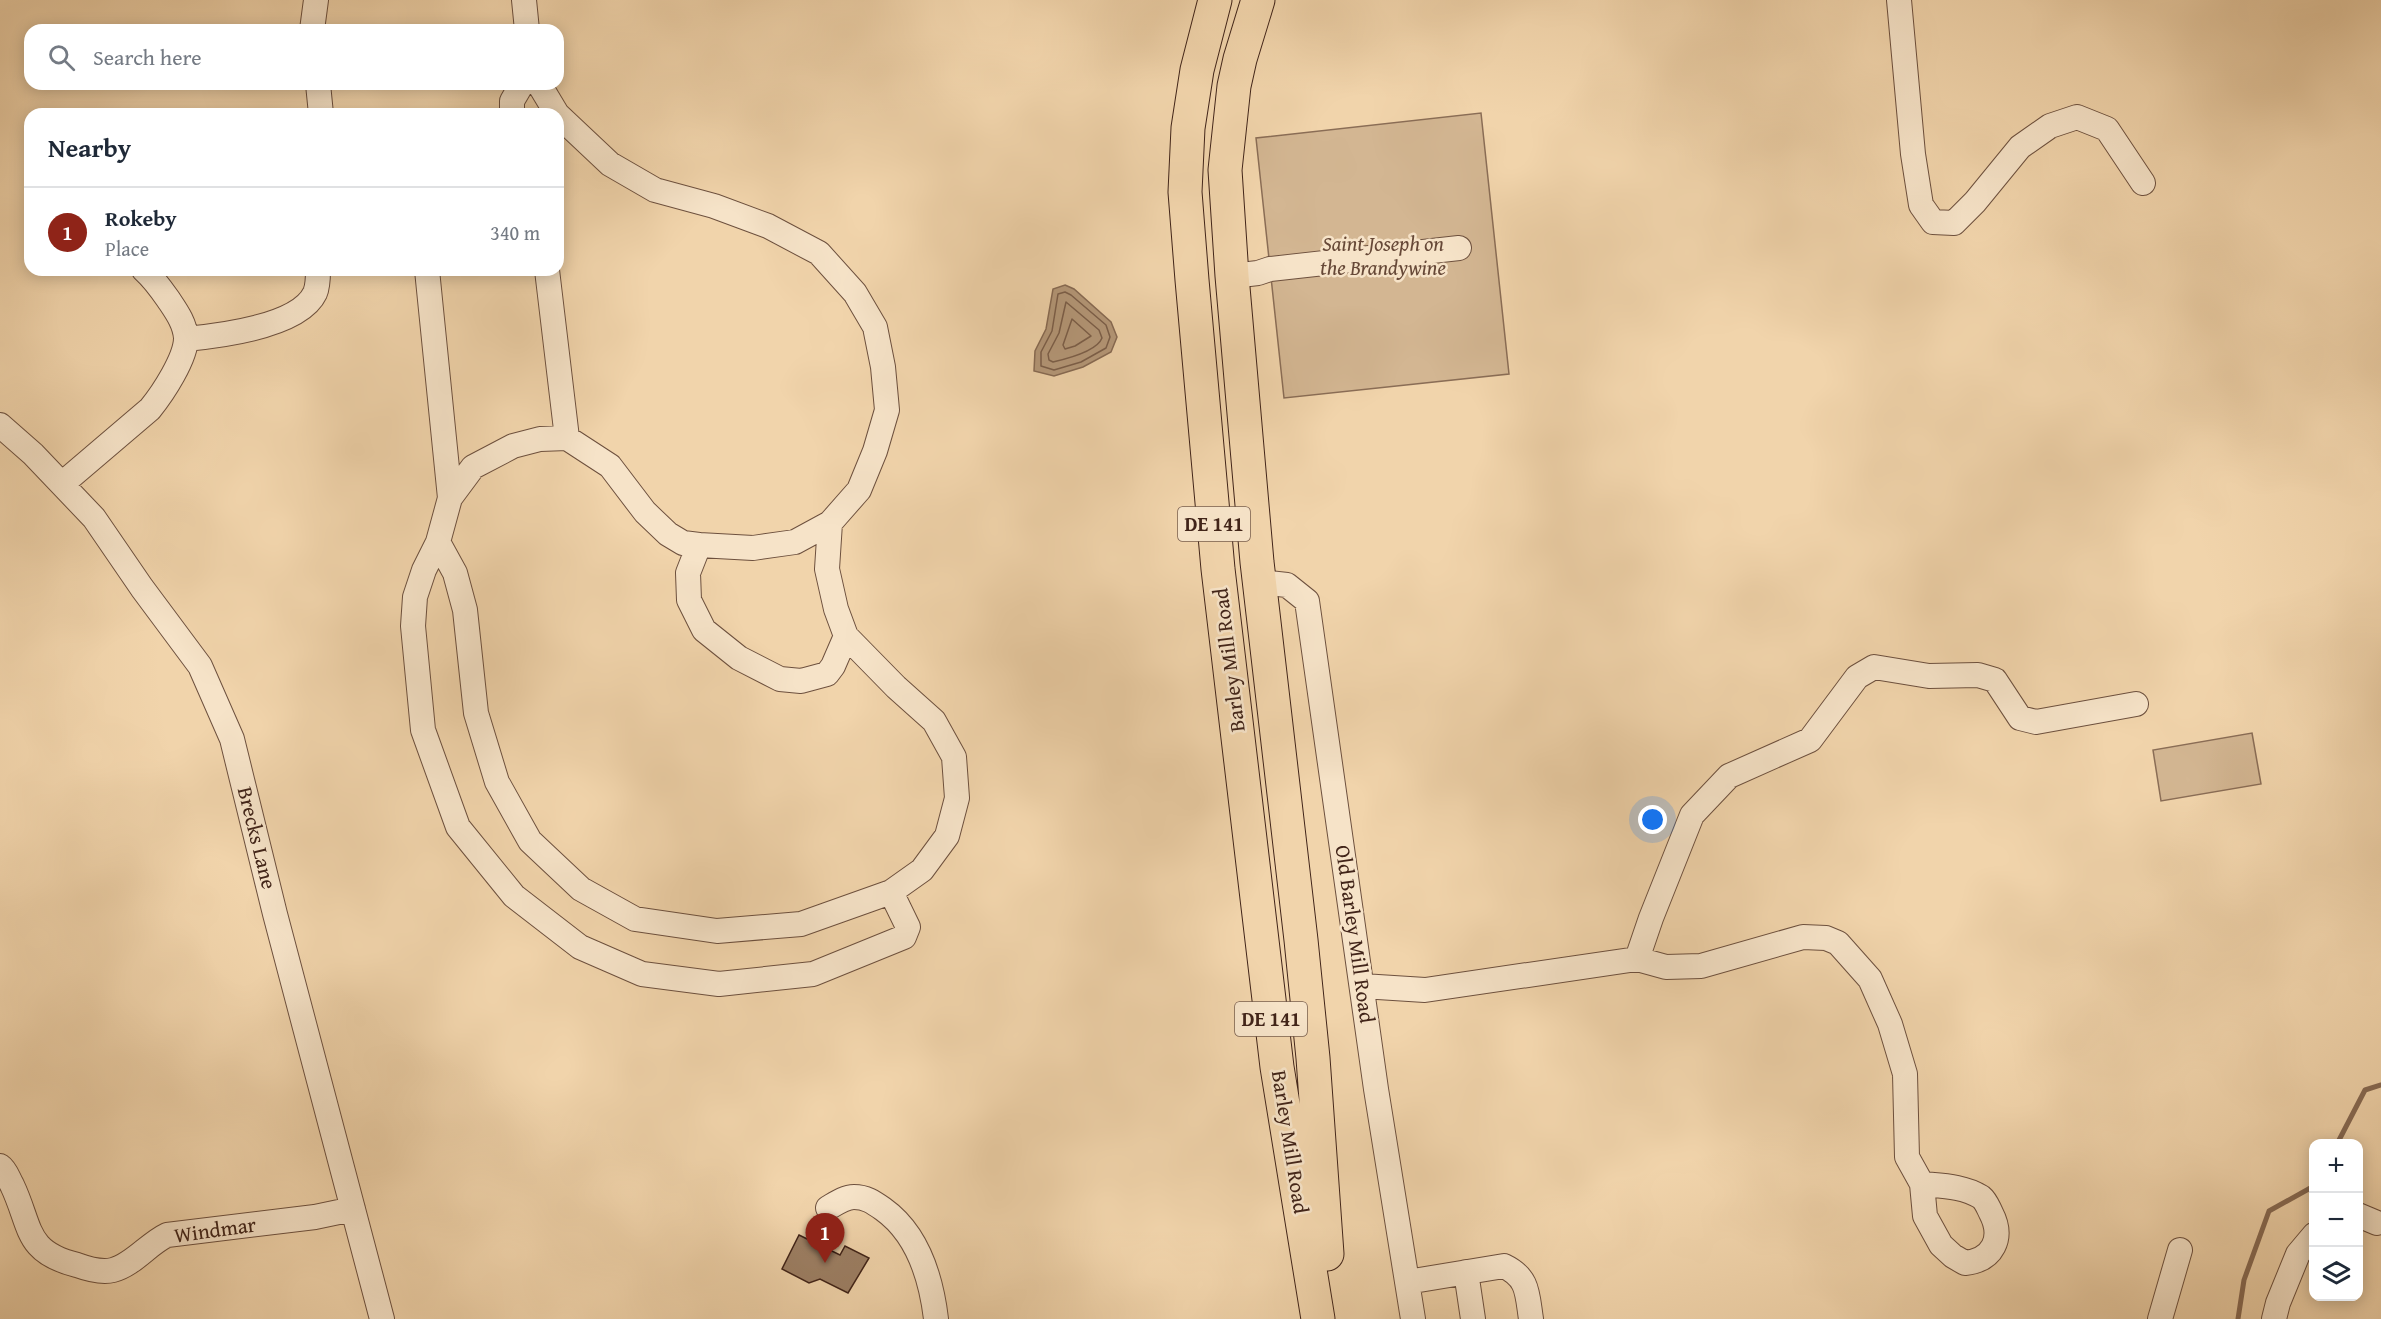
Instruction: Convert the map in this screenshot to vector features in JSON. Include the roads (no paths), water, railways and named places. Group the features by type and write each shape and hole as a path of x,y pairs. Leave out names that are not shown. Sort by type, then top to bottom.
{"highway":[{"name":"Barley Mill Road","path":"1258,0 1240,59 1229,121 1226,170 1232,276 1260,582 1310,1034 1332,1319"},
{"name":"Barley Mill Road","path":"1210,7 1191,98 1185,192 1218,569 1277,1067 1318,1319"},
{"path":"1197,330 1214,392 1225,514 1231,552 1240,568 1260,582"}],"street":[{"path":"313,24 316,0"},
{"path":"524,0 526,24"},
{"path":"1899,0 1913,154 1921,205 1933,222 1954,223 1975,202 2020,147 2050,126 2076,117 2107,129 2143,183"},
{"path":"319,90 320,108"},
{"path":"512,108 512,101 518,90"},
{"path":"543,90 554,108"},
{"path":"450,498 473,467 513,446 540,440 567,438 610,466 645,512 668,534 683,543 753,548 795,542 831,523 859,490 875,451 887,410 883,367 875,327 855,293 819,253 768,226 714,206 655,190 610,164 564,120"},
{"path":"1232,276 1270,269 1459,248"},
{"path":"62,484 150,409 171,378 183,353 186,339 182,321 149,276"},
{"path":"186,339 223,336 245,331 287,316 307,302 315,293 317,276"},
{"path":"428,276 450,498 438,542 424,570 415,597 413,626 423,730 458,827 514,896 580,947 642,974 719,984 813,974 904,937 908,927 891,892"},
{"path":"548,276 567,438"},
{"name":"Brecks Lane","path":"0,425 33,454 94,518 200,666 232,739 382,1319"},
{"path":"438,542 455,573 465,610 476,713 497,782 530,841 581,889 635,920 717,931 801,924 891,892 922,870 947,836 957,798 954,757 934,721 896,687 846,636 836,609 827,569 831,523"},
{"path":"699,545 688,573 689,600 704,630 739,658 780,679 801,681 827,674 846,636"},
{"name":"Old Barley Mill Road","path":"1260,582 1287,585 1306,601 1413,1319"},
{"path":"1637,959 1692,815 1729,777 1810,740 1857,677 1874,667 1929,676 1978,675 1995,680 2020,717 2036,722 2136,704"},
{"path":"1362,986 1425,990 1637,959 1666,967 1701,966 1803,937 1826,938 1838,943 1870,978 1890,1024 1905,1074 1907,1157 1922,1184"},
{"name":"Windmar","path":"0,1166 14,1190 28,1230 37,1245 57,1260 97,1271 113,1270 126,1265 154,1241 167,1235 315,1217 353,1209"},
{"path":"828,1208 851,1197 869,1199 890,1214 905,1229 924,1266 933,1296 936,1319"},
{"path":"2274,1319 2298,1254 2309,1240"},
{"path":"2160,1319 2180,1250"},
{"path":"1407,1282 1504,1266 1516,1271 1525,1282 1531,1319"},
{"path":"1466,1272 1473,1319"}],"water":[{"path":"1065,285 1074,289 1111,322 1117,337 1111,352 1083,367 1054,376 1034,371 1035,351 1046,329 1053,289"}],"waterway":[{"path":"2340,1139 2365,1090 2381,1085"},
{"path":"2238,1319 2244,1280 2269,1211 2309,1189"}],"place":[{"name":"Rokeby","path":"825,1263"}],"park label":[{"name":"Saint Joseph on the Brandywine","path":"1383,256"}]}
